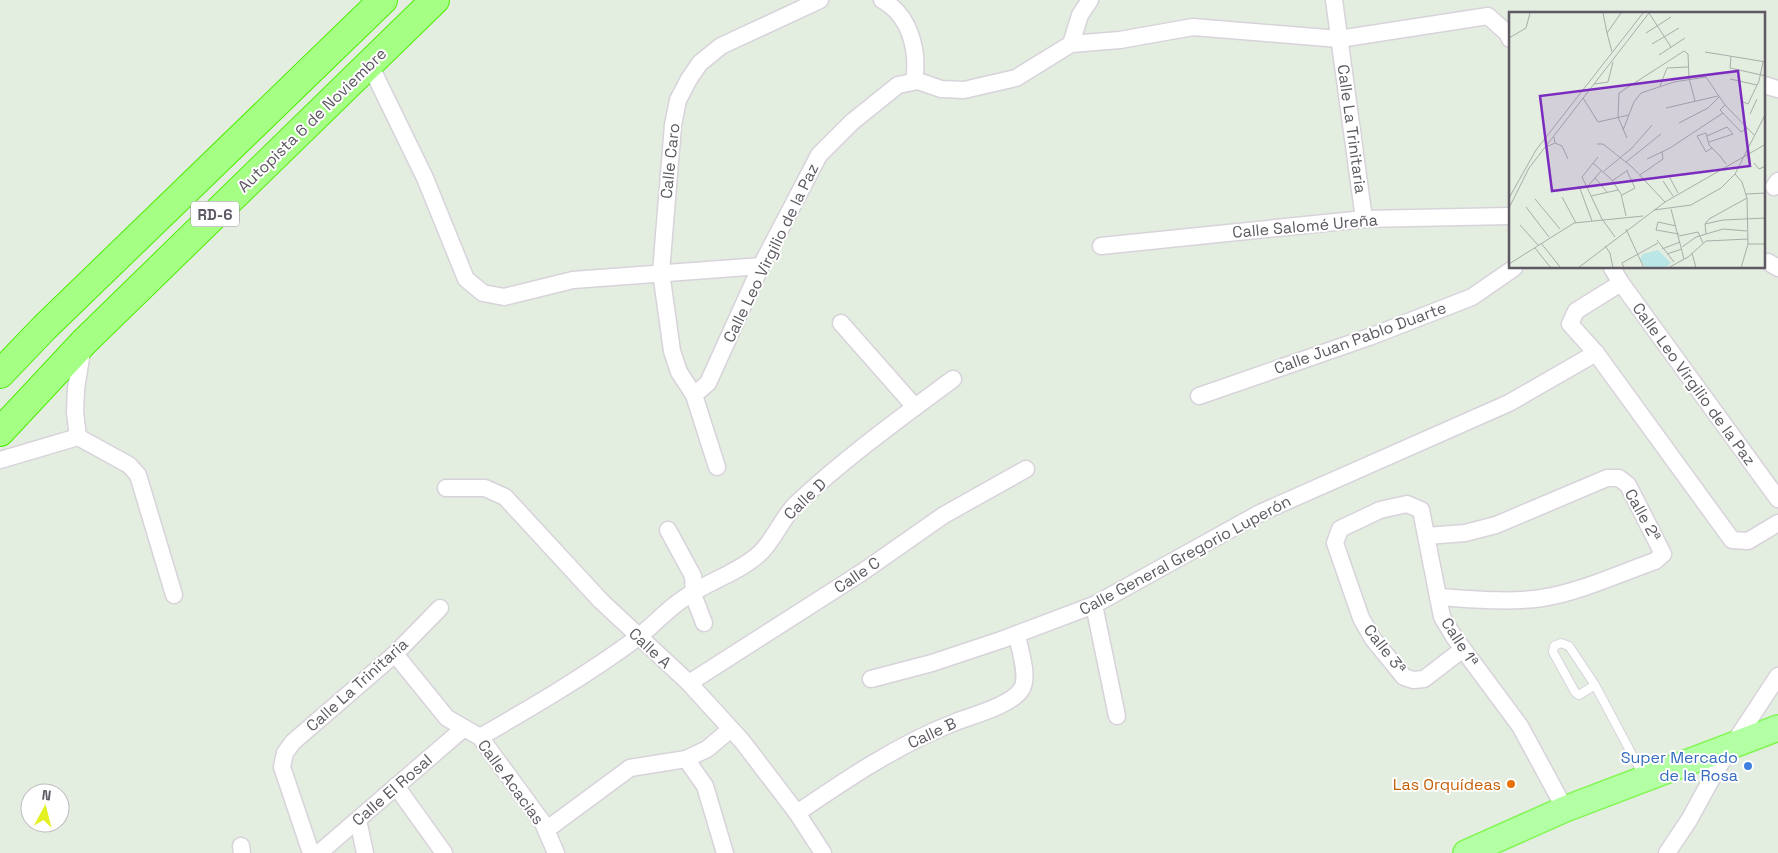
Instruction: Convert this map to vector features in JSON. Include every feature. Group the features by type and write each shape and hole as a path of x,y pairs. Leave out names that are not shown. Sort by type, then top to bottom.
{"highway":[{"name":"RD-6","path":"0,374 44,328 383,0"},
{"name":"Autopista 6 de Noviembre","path":"0,432 84,342 435,0"}],"main road":[{"path":"1466,853 1565,809 1778,728"}],"street":[{"name":"Calle Caro","path":"717,466 694,395 679,372 672,351 661,272 673,125 678,100 689,78 700,63 721,46 820,0"},
{"path":"882,0 896,10 908,31 916,55 914,81 941,89 964,90 1016,78 1070,44 1120,40 1193,26 1339,39 1488,16 1509,37"},
{"path":"1070,44 1080,16 1090,0"},
{"name":"Calle La Trinitaria","path":"1334,0 1364,219"},
{"path":"370,65 425,178 466,279 476,289 487,295 504,297 573,280 761,266"},
{"name":"Calle Leo Virgilio de la Paz","path":"694,395 708,383 761,266 822,152 852,122 894,86 914,81"},
{"name":"Calle Salomé Ureña","path":"1101,246 1364,219 1509,216"},
{"name":"Calle Juan Pablo Duarte","path":"1199,396 1372,336 1472,297 1513,269"},
{"name":"Calle Leo Virgilio de la Paz","path":"1613,269 1778,499"},
{"path":"1621,283 1576,311 1570,324 1596,353 1732,540 1748,541 1778,523"},
{"path":"841,323 915,407"},
{"path":"78,437 75,412 76,389 84,342"},
{"name":"Calle General Gregorio Luperón","path":"871,679 932,663 1094,605 1260,513 1509,403 1596,353"},
{"name":"Calle D","path":"480,737 562,690 638,637 680,600 744,565 760,553 795,505 859,449 953,379"},
{"path":"0,460 78,437 129,465 138,475 174,595"},
{"name":"Calle C","path":"689,683 861,573 944,515 1026,469"},
{"name":"Calle 2ª","path":"1427,536 1465,533 1496,525 1607,478 1619,478 1628,485 1663,554 1655,561 1619,574 1565,593 1540,598 1504,600 1438,597"},
{"name":"Calle A","path":"446,488 485,488 505,497 601,601 689,683 731,729 798,813 823,853"},
{"name":"Calle 1ª","path":"1340,529 1380,510 1407,504 1421,510 1442,617 1463,649 1520,726 1565,809"},
{"name":"Calle 3ª","path":"1340,529 1335,543 1361,618 1373,639 1404,677 1413,680 1424,679 1463,649"},
{"path":"668,530 693,576 694,591 704,623"},
{"path":"1094,605 1117,716"},
{"name":"Calle La Trinitaria","path":"311,853 282,767 284,753 293,742 395,654 440,608"},
{"name":"Calle B","path":"798,813 858,771 911,742 995,706 1018,694 1024,680 1017,634"},
{"name":"Calle Acacias","path":"395,654 447,718 480,737 546,830 556,853"},
{"path":"1667,853 1778,676"},
{"name":"Calle El Rosal","path":"319,853 464,728"},
{"path":"546,830 630,768 686,759 707,749 731,729"},
{"path":"686,759 705,786 725,853"},
{"path":"396,786 444,853"},
{"path":"358,820 365,853"}],"lane":[{"path":"1595,685 1582,694 1579,695 1575,692 1553,652 1554,646 1561,643 1569,646 1595,685 1644,778"}],"place":[{"name":"Super Mercado de la Rosa","path":"1748,766"},
{"name":"Las Orquídeas","path":"1511,784"}]}
